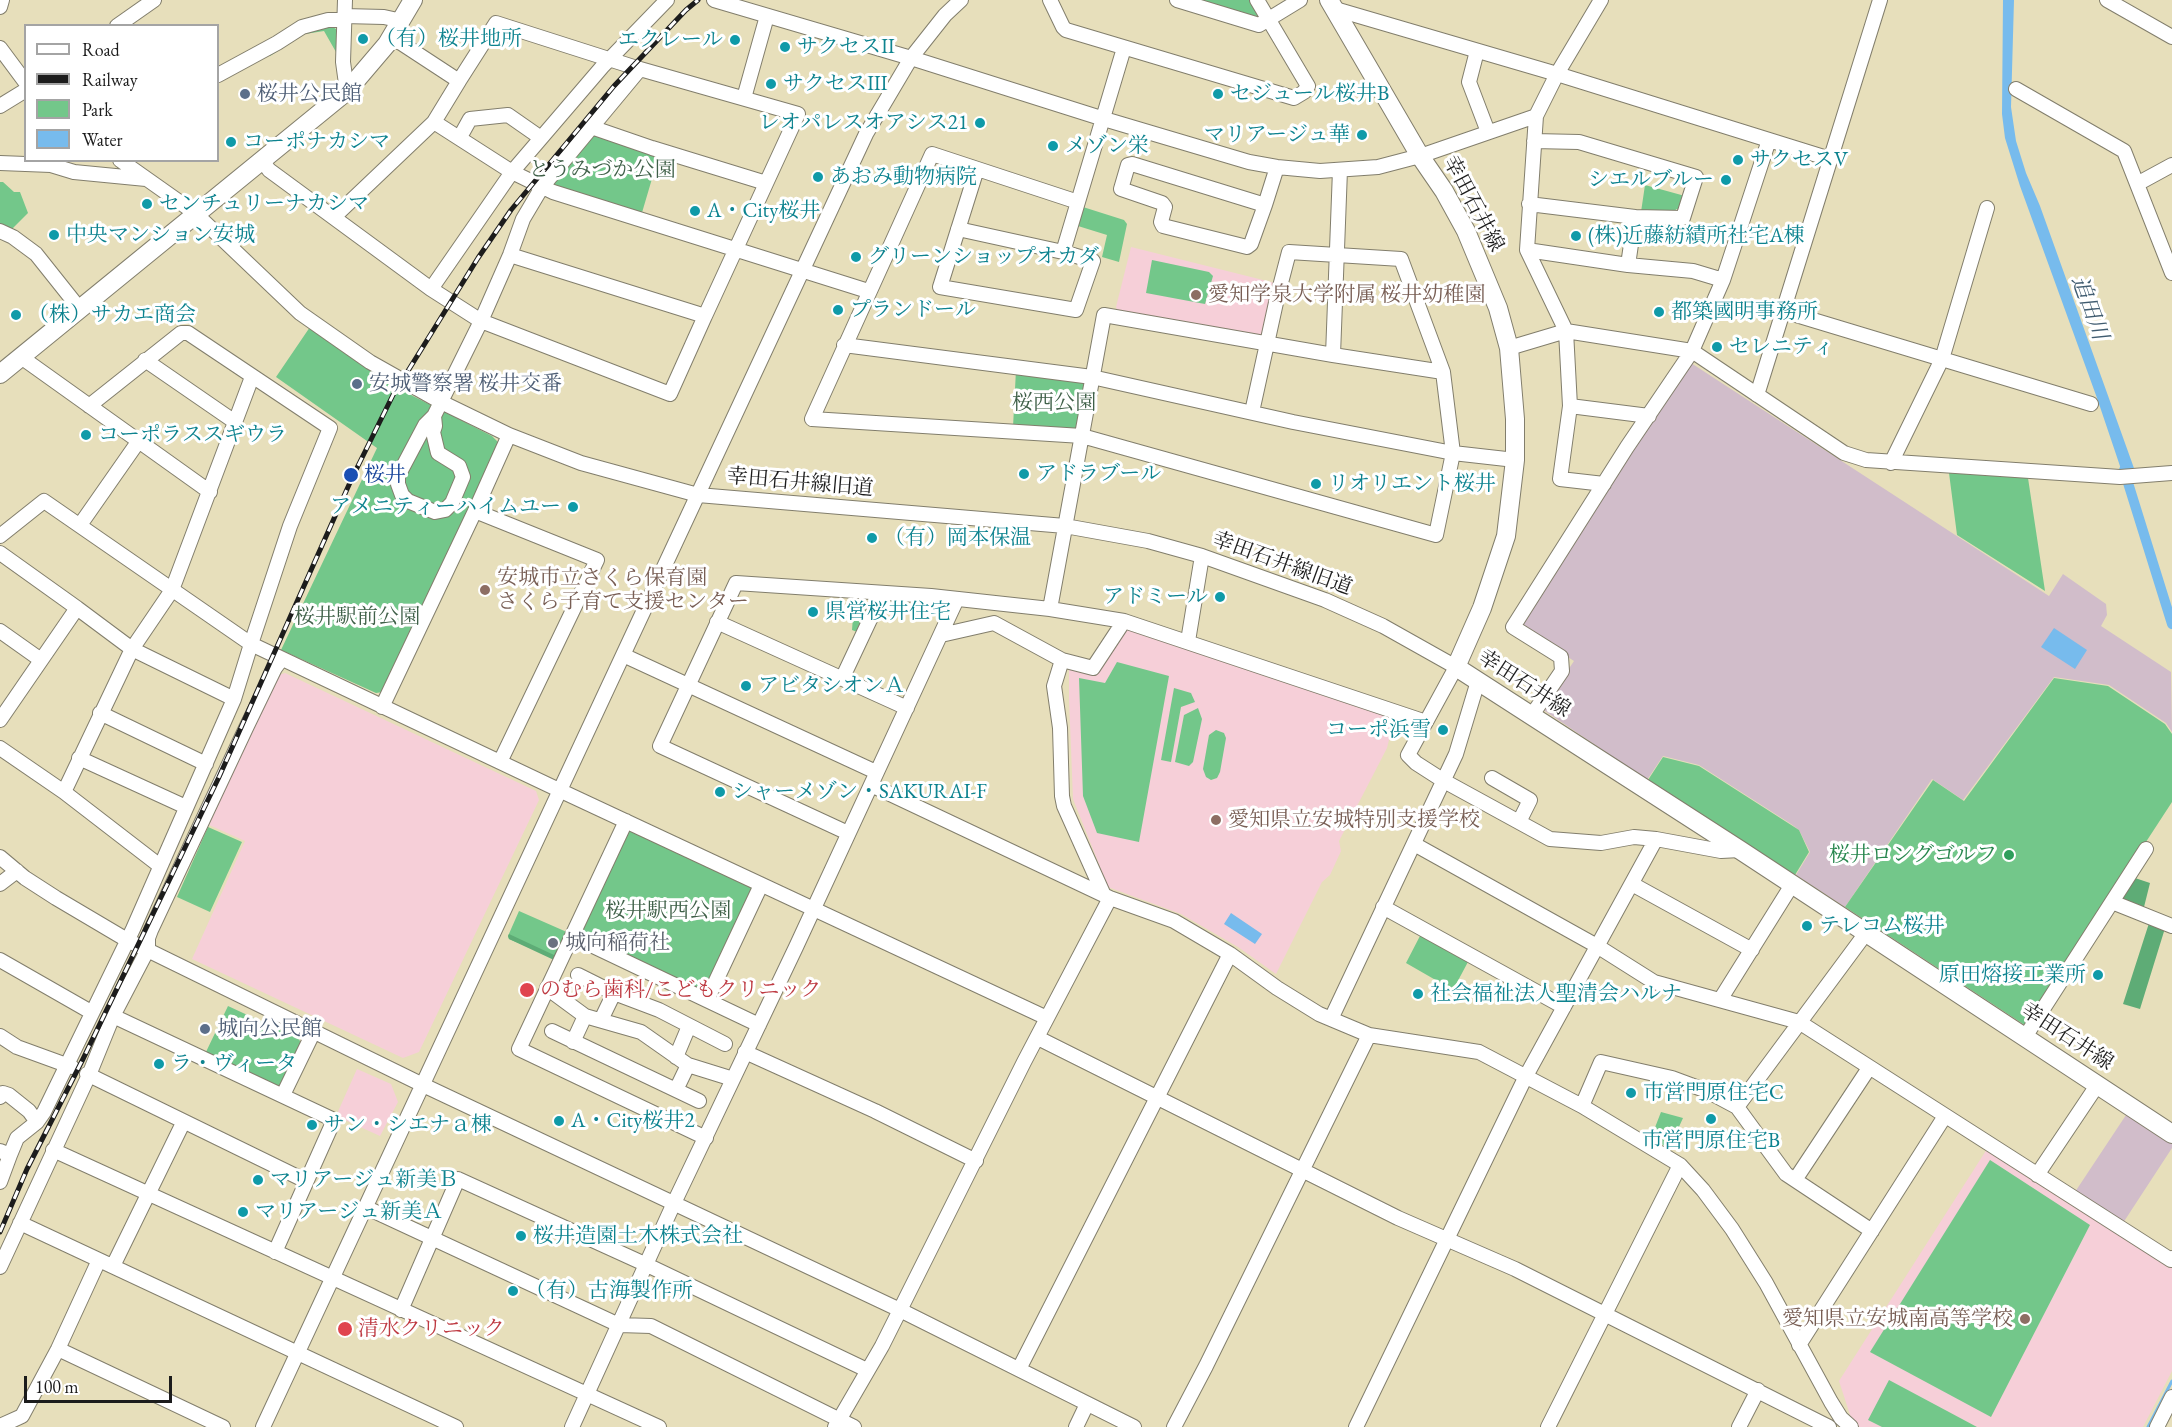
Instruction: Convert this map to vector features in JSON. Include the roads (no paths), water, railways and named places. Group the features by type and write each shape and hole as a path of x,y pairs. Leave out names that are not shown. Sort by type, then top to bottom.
{"main road":[{"path":"7,363 79,308 347,91 391,39 412,0"},
{"name":"幸田石井線","path":"1332,5 1466,231 1498,308 1509,348 1515,419 1515,460 1506,536 1482,608 1456,667 1740,850 2172,1134"}],"street":[{"path":"0,7 2,0"},
{"path":"120,24 154,0"},
{"path":"345,0 343,62 347,91"},
{"path":"431,290 512,172 609,59 668,0"},
{"path":"714,0 911,58 1104,119 1249,162 1277,167 1320,171 1378,167 1420,156 1536,116"},
{"path":"263,1427 558,790 866,134 911,58 945,15 961,0"},
{"path":"1177,0 1259,25 1300,0"},
{"path":"1054,1 1066,30 1294,98 1304,92 1308,86 1257,0"},
{"path":"1601,0 1536,116 1527,250 1566,331 1570,406 1560,479 1604,484"},
{"path":"1756,395 1880,2 1865,0"},
{"path":"2107,0 2172,37"},
{"path":"1332,5 1830,159"},
{"path":"744,98 768,16"},
{"path":"219,74 277,44 302,27 344,18 384,17 402,21"},
{"path":"262,160 269,170 431,290 481,321 670,394 798,114 640,69 496,23 434,122 334,217"},
{"path":"391,39 401,43 459,81"},
{"path":"0,48 24,80"},
{"path":"1063,252 1124,48"},
{"path":"1477,51 1469,82 1488,132"},
{"path":"407,458 424,451 438,453 459,466 463,477 452,503 445,510 435,512 408,501 402,495 398,476 407,458 425,425 434,416 441,402 481,321 523,219 542,187 640,69"},
{"path":"2016,89 2122,149 2172,273"},
{"path":"0,106 24,91"},
{"path":"460,137 470,119 508,115 542,138"},
{"path":"434,122 512,172 542,187 868,291"},
{"path":"591,127 766,183"},
{"path":"1532,715 1562,671 1561,657 1513,627 1692,351 1723,280 1769,140"},
{"path":"1529,204 1635,217 1683,218 1696,177 1579,142 1534,141"},
{"path":"1078,202 932,154 812,419 1082,436 1436,534 1453,453 1443,372 1401,259 1289,252 1252,412"},
{"name":"幸田石井線旧道","path":"123,162 195,213 300,313 370,362 441,402 509,435 581,463 698,495 1065,526 1148,541 1202,556 1325,600 1383,626 1456,667"},
{"path":"0,163 51,165 74,172 148,180"},
{"path":"1265,205 1132,164 1128,165 1121,189 1162,203 1165,207 1162,226 1247,247 1251,244 1265,205 1277,167"},
{"path":"2137,184 2172,165"},
{"path":"958,229 1063,252 1093,261 1076,310 940,287 958,229 977,169"},
{"path":"1333,355 1340,170"},
{"path":"1891,463 1942,359 1987,208"},
{"path":"1628,265 1635,217"},
{"path":"0,231 13,237 36,254 79,308"},
{"path":"1527,250 1693,272 1723,280"},
{"path":"510,255 705,316"},
{"path":"1783,310 2091,404"},
{"path":"1050,609 1104,315 1443,372"},
{"path":"1509,348 1566,331 1692,351 1844,453 1866,460 2131,476 2172,473"},
{"path":"0,1182 5,1153 17,1138 37,1122 69,1066 91,1012 127,940 206,764 234,699 290,526 330,428 188,333 181,333 89,406"},
{"path":"844,345 1092,377 1453,453 1515,460"},
{"path":"145,360 235,422"},
{"path":"7,363 89,406 210,492"},
{"path":"64,792 132,649 172,590 252,377"},
{"path":"1570,406 1649,416"},
{"path":"434,416 433,432 438,453"},
{"path":"382,707 509,435"},
{"path":"80,525 138,442"},
{"path":"0,536 44,501 251,644 281,660 1047,1018"},
{"path":"475,511 597,560 500,762"},
{"path":"0,553 132,649 234,699"},
{"path":"1188,641 1202,556"},
{"path":"848,833 660,746 736,584 957,599 1050,609 1124,621 1426,722"},
{"path":"842,679 882,594"},
{"path":"572,1427 674,1203 814,909 957,599"},
{"path":"2,713 76,608"},
{"path":"941,635 994,623 1062,660 1093,668 1124,621"},
{"path":"717,622 907,708"},
{"path":"0,631 41,660"},
{"path":"623,655 876,772"},
{"path":"0,1267 113,1016 148,949 151,930 251,718 281,660"},
{"path":"1062,660 1054,686 1060,728 1062,796 1064,806 1107,896"},
{"path":"1456,667 1408,755 1416,763 1444,781 1550,839 1601,843 1634,837 1721,851 1740,850"},
{"path":"1331,1019 1456,754 1478,681"},
{"path":"100,713 206,764"},
{"path":"0,748 64,792 160,866"},
{"path":"80,759 186,807"},
{"path":"1492,778 1530,800 1519,822"},
{"path":"871,785 1107,896 1174,921 1230,954 1277,988 1331,1019 1369,1035 1479,1052 1582,1106 1680,1165 1703,1190 1732,1229 1766,1283 1799,1345 1846,1422 1829,1427 1488,1256 1398,1218 1038,1038"},
{"path":"626,820 519,1049 706,1137"},
{"path":"1356,1427 1526,1076 1656,839"},
{"path":"1414,844 1597,946 1654,982 1799,1022 2171,1260 2172,1258"},
{"path":"2025,1036 2146,849"},
{"path":"0,857 56,898 127,940 423,1085 900,1310 1134,1427"},
{"path":"0,884 17,871"},
{"path":"1632,884 1752,950"},
{"path":"707,1000 761,885"},
{"path":"1720,1000 1790,888"},
{"path":"837,1423 900,1310 1107,896"},
{"path":"2112,902 2172,926"},
{"path":"1383,907 1564,1007"},
{"path":"1737,1107 1866,933"},
{"path":"572,936 759,1025"},
{"path":"1019,1369 1230,954"},
{"path":"0,960 91,1012"},
{"path":"578,975 614,993 659,1010 725,1044"},
{"path":"547,988 585,1016 641,1032 688,1065 733,1079"},
{"path":"601,1020 614,993"},
{"path":"113,1016 334,1120 275,1252"},
{"path":"573,1042 585,1016"},
{"path":"676,1057 690,1026"},
{"path":"283,1095 314,1031"},
{"path":"552,1031 699,1101"},
{"path":"1174,1427 1369,1035"},
{"path":"0,1036 16,1047 69,1066"},
{"path":"745,1052 875,1111 976,1161"},
{"path":"1582,1106 1601,1062 1672,1078 1707,1091 1737,1107 1786,1174 1872,1231"},
{"path":"676,1090 688,1065"},
{"path":"1795,1180 1869,1068"},
{"path":"88,1074 183,1123 306,1181"},
{"path":"2037,1175 2098,1084"},
{"path":"0,1097 3,1093 9,1095 29,1111 37,1122"},
{"path":"1799,1345 1945,1116"},
{"path":"113,1266 183,1123"},
{"path":"53,1150 659,1427"},
{"path":"1548,1427 1680,1165"},
{"path":"401,1310 458,1179 647,1265 867,1370"},
{"path":"365,1206 619,1325 651,1326 837,1423 854,1427"},
{"path":"20,1222 456,1427"},
{"path":"0,1426 22,1416 58,1349 99,1260"},
{"path":"58,1349 223,1427"},
{"path":"1739,1427 1758,1390"},
{"path":"2157,1427 2172,1398"},
{"path":"1076,1427 1087,1404"}],"water":[{"path":"2003,0 2014,0 2011,107 2016,141 2135,471 2122,472 2005,138 2002,114"},
{"path":"2054,628 2087,650 2075,669 2041,647"},
{"path":"1231,913 1262,934 1255,944 1224,924"}],"waterway":[{"name":"追田川","path":"2124,470 2172,624"},
{"path":"2148,1427 2172,1381"}],"railway":[{"path":"0,1232 27,1169 83,1059 219,777 352,478 393,395 478,258 511,210 614,86 698,0"}],"place":[{"name":"（有）桜井地所","path":"363,39"},
{"name":"エクレール","path":"735,40"},
{"name":"サクセスⅡ","path":"785,47"},
{"name":"サクセスⅢ","path":"771,84"},
{"name":"桜井公民館","path":"245,94"},
{"name":"セジュール桜井B","path":"1218,94"},
{"name":"レオパレスオアシス21","path":"980,123"},
{"name":"マリアージュ華","path":"1362,135"},
{"name":"コーポナカシマ","path":"231,142"},
{"name":"メゾン栄","path":"1053,146"},
{"name":"サクセスⅤ","path":"1738,160"},
{"name":"あおみ動物病院","path":"818,177"},
{"name":"シエルブルー","path":"1726,180"},
{"name":"センチュリーナカシマ","path":"147,204"},
{"name":"A・City桜井","path":"695,211"},
{"name":"中央マンション安城","path":"54,235"},
{"name":"(株)近藤紡績所社宅A棟","path":"1576,236"},
{"name":"グリーンショップオカダ","path":"856,257"},
{"name":"愛知学泉大学附属 桜井幼稚園","path":"1196,295"},
{"name":"プランドール","path":"838,310"},
{"name":"都築國明事務所","path":"1659,312"},
{"name":"（株）サカエ商会","path":"16,315"},
{"name":"セレニティ","path":"1717,347"},
{"name":"安城警察署 桜井交番","path":"357,384"},
{"name":"コーポラススギウラ","path":"86,435"},
{"name":"アドラブール","path":"1024,474"},
{"name":"桜井","path":"351,475"},
{"name":"リオリエント桜井","path":"1316,484"},
{"name":"アメニティーハイムユー","path":"573,507"},
{"name":"（有）岡本保温","path":"872,538"},
{"name":"安城市立さくら保育園 さくら子育て支援センター","path":"485,590"},
{"name":"アドミール","path":"1220,597"},
{"name":"県営桜井住宅","path":"813,612"},
{"name":"アビタシオンＡ","path":"746,686"},
{"name":"コーポ浜雪","path":"1443,730"},
{"name":"シャーメゾン・SAKURAI-F","path":"720,792"},
{"name":"愛知県立安城特別支援学校","path":"1216,820"},
{"name":"桜井ロングゴルフ","path":"2009,855"},
{"name":"テレコム桜井","path":"1807,926"},
{"name":"城向稲荷社","path":"553,943"},
{"name":"原田熔接工業所","path":"2098,975"},
{"name":"のむら歯科/こどもクリニック","path":"527,990"},
{"name":"社会福祉法人聖清会ハルナ","path":"1418,994"},
{"name":"城向公民館","path":"205,1029"},
{"name":"ラ・ヴィータ","path":"159,1064"},
{"name":"市営門原住宅C","path":"1631,1093"},
{"name":"市営門原住宅B","path":"1711,1119"},
{"name":"A・City桜井2","path":"559,1121"},
{"name":"サン・シエナａ棟","path":"312,1125"},
{"name":"マリアージュ新美Ｂ","path":"258,1180"},
{"name":"マリアージュ新美Ａ","path":"243,1212"},
{"name":"桜井造園土木株式会社","path":"521,1236"},
{"name":"（有）古海製作所","path":"513,1291"},
{"name":"愛知県立安城南高等学校","path":"2025,1319"},
{"name":"清水クリニック","path":"345,1329"}],"park label":[{"name":"とうみづか公園","path":"602,170"},
{"name":"桜西公園","path":"1054,403"},
{"name":"桜井駅前公園","path":"357,617"},
{"name":"桜井駅西公園","path":"668,911"}]}
